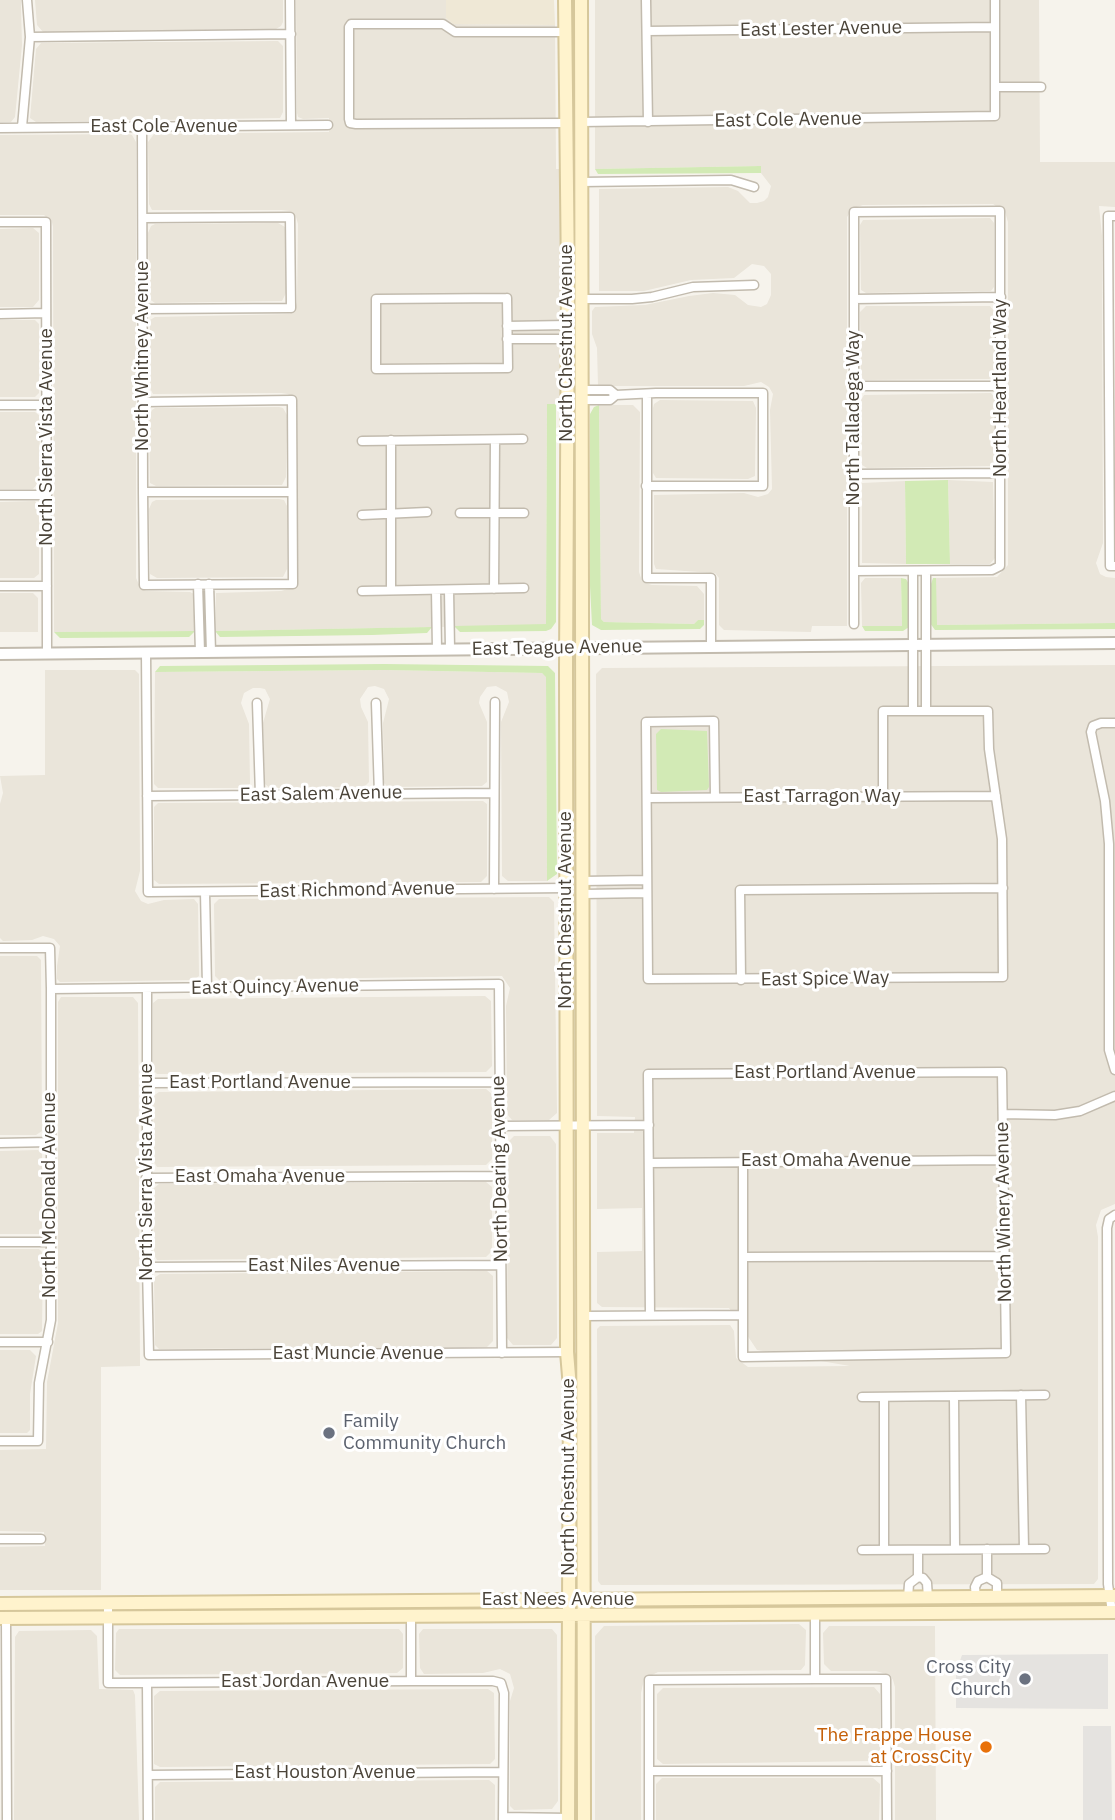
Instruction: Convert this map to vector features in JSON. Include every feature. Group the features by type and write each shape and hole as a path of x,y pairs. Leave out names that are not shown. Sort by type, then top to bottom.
{"main road":[{"name":"North Chestnut Avenue","path":"565,0 568,332 566,888 567,1352 570,1388 569,1819"},
{"name":"North Chestnut Avenue","path":"581,0 584,1820"},
{"path":"565,32 572,46 572,111 581,122"},
{"path":"566,123 573,132 573,173 581,182"},
{"path":"568,332 573,345 573,390 578,399 582,395"},
{"path":"566,888 575,894 575,958 584,1009"},
{"path":"567,1352 575,1360 576,1376 583,1386"},
{"name":"East Nees Avenue","path":"0,1604 1112,1596"},
{"path":"815,1614 820,1608 827,1606 878,1605 908,1598"},
{"path":"289,1617 324,1609 387,1609 395,1605 396,1601"},
{"name":"East Nees Avenue","path":"3,1618 1114,1612"}],"street":[{"path":"22,127 30,37 27,0"},
{"path":"290,0 291,125"},
{"path":"646,0 648,122"},
{"path":"995,0 995,88 1041,88"},
{"path":"565,32 455,32 443,24 351,24 349,119 350,123 356,124 566,123"},
{"name":"East Lester Avenue","path":"647,32 995,27"},
{"path":"30,37 291,34"},
{"name":"East Cole Avenue","path":"581,122 995,116 995,88"},
{"name":"East Cole Avenue","path":"0,128 328,125"},
{"name":"North Whitney Avenue","path":"142,127 144,584 198,584"},
{"path":"581,182 731,180 754,187"},
{"name":"North Talladega Way","path":"854,624 853,212 1000,211"},
{"name":"North Heartland Way","path":"926,571 992,570 1000,566 1000,211"},
{"path":"1111,216 1113,566"},
{"path":"143,218 290,217 291,308 143,309"},
{"name":"North Sierra Vista Avenue","path":"0,222 46,222 47,653"},
{"path":"582,299 632,299 693,287 754,285"},
{"path":"854,299 1001,297"},
{"path":"507,298 507,326 508,368 376,369 376,299 507,298"},
{"path":"0,314 46,313"},
{"path":"507,326 531,326 568,332"},
{"path":"531,326 531,339"},
{"path":"508,339 531,339 568,332"},
{"path":"854,386 1001,386"},
{"path":"582,395 610,400 616,395 763,393 763,486 646,486"},
{"path":"647,394 647,578 711,578 711,647"},
{"path":"143,402 292,400 293,584 198,584 205,652"},
{"path":"0,405 47,405"},
{"path":"362,440 523,439"},
{"path":"391,440 391,590"},
{"path":"494,589 495,440"},
{"path":"854,474 1001,473"},
{"path":"143,492 292,492"},
{"path":"0,495 47,495"},
{"path":"362,515 427,512"},
{"path":"460,513 524,513"},
{"path":"854,571 926,571 926,711"},
{"path":"913,711 914,571"},
{"path":"205,652 209,584"},
{"path":"0,586 47,586"},
{"path":"362,591 524,588"},
{"path":"436,590 437,649"},
{"path":"449,590 450,649"},
{"path":"914,606 926,606"},
{"path":"436,614 449,613"},
{"name":"East Teague Avenue","path":"0,654 1115,643"},
{"path":"146,653 147,796"},
{"path":"913,677 926,677"},
{"path":"494,889 495,702"},
{"path":"257,703 260,795"},
{"path":"376,703 379,794"},
{"path":"741,980 740,890 1003,888 1002,839 989,749 988,711 883,711 883,796"},
{"path":"583,888 610,894 647,893 646,722 714,722 715,797"},
{"path":"1115,723 1101,723 1093,726 1091,732 1112,845 1109,1051 1115,1070"},
{"name":"East Salem Avenue","path":"147,796 494,793"},
{"name":"East Richmond Avenue","path":"147,796 148,892 566,888"},
{"name":"East Tarragon Way","path":"647,798 996,796"},
{"path":"583,888 610,881 647,880"},
{"path":"610,881 610,894"},
{"name":"East Spice Way","path":"647,893 648,979 1003,977 1003,888"},
{"path":"205,892 207,988"},
{"name":"North McDonald Avenue","path":"0,948 50,948 51,989 51,1320 39,1383 38,1441 0,1441"},
{"name":"East Quincy Avenue","path":"51,989 499,984"},
{"name":"North Dearing Avenue","path":"499,984 502,1353"},
{"name":"North Sierra Vista Avenue","path":"147,988 149,1355"},
{"name":"East Portland Avenue","path":"649,1125 648,1073 1002,1072"},
{"name":"North Winery Avenue","path":"743,1315 743,1357 1006,1353 1002,1072"},
{"name":"East Portland Avenue","path":"146,1083 500,1082"},
{"path":"1003,1114 1055,1115 1080,1111 1115,1096"},
{"path":"500,1126 649,1125 650,1315"},
{"path":"0,1143 50,1142"},
{"name":"East Omaha Avenue","path":"649,1163 1003,1160"},
{"path":"583,1316 743,1315 743,1162"},
{"name":"East Omaha Avenue","path":"146,1178 500,1176"},
{"path":"1112,1217 1114,1612"},
{"path":"0,1242 50,1242"},
{"path":"743,1257 1005,1256"},
{"name":"East Niles Avenue","path":"147,1267 501,1265"},
{"path":"0,1342 48,1342"},
{"name":"East Muncie Avenue","path":"149,1355 567,1352"},
{"path":"1021,1395 1024,1549"},
{"path":"862,1397 1045,1395"},
{"path":"884,1396 884,1550"},
{"path":"954,1396 955,1549"},
{"path":"0,1539 41,1539"},
{"path":"987,1549 987,1577"},
{"path":"862,1550 1045,1549"},
{"path":"918,1550 918,1577"},
{"path":"908,1598 909,1584 918,1577"},
{"path":"918,1577 928,1583 928,1598"},
{"path":"987,1577 996,1583 998,1597"},
{"path":"976,1598 975,1587 978,1581 987,1577"},
{"path":"108,1603 108,1618"},
{"path":"815,1614 815,1679"},
{"path":"411,1616 411,1681"},
{"path":"3,1618 6,1820"},
{"name":"East Jordan Avenue","path":"108,1618 108,1683 493,1681 501,1684 502,1772"},
{"path":"649,1820 649,1680 886,1679 887,1820"},
{"path":"147,1683 148,1820"},
{"path":"649,1771 887,1770"},
{"path":"502,1772 503,1819 569,1819"},
{"name":"East Houston Avenue","path":"148,1775 502,1772"}],"shaded area":[{"path":"0,0 21,0 22,45 15,117 11,122 0,122"},
{"path":"35,0 283,0 283,22 276,29 43,32 37,25"},
{"path":"296,0 446,0 446,18 453,24 555,25 556,169 564,169 564,394 556,404 547,404 546,625 215,631 216,593 281,591 297,581 297,404 288,394 281,393 153,394 150,388 150,320 155,317 290,314 297,302 298,224 290,211 281,210 152,210 149,204 148,142 154,134 329,132 329,118 303,119 298,117 297,113"},
{"path":"446,0 554,0 555,25 453,24 446,18"},
{"path":"595,0 1039,0 1040,162 1115,162 1115,207 1099,206 1102,236 1103,543 1096,563 1100,574 1115,578 1115,623 936,625 936,578 997,577 1008,565 1008,222 1005,212 993,204 863,205 853,208 847,217 847,626 812,626 811,632 724,630 719,625 719,578 715,573 656,569 654,495 744,493 758,497 768,494 772,489 770,410 773,394 769,387 761,382 744,386 598,386 592,311 595,307 645,305 713,293 735,295 748,305 761,307 767,304 771,295 771,274 764,266 752,264 734,278 691,280 644,291 599,291 599,189 728,187 738,191 750,203 757,203 768,197 771,186 761,173 761,166 595,169"},
{"path":"278,41 283,46 283,112 280,118 36,122 30,118 36,49 41,43"},
{"path":"0,135 132,135 136,142 136,578 141,589 146,591 194,594 195,631 54,632 53,227 52,222 44,215 0,215"},
{"path":"990,218 994,223 994,287 991,291 866,293 861,290 860,225 863,220"},
{"path":"278,223 285,227 286,231 286,293 282,301 155,303 149,299 148,233 151,226"},
{"path":"33,228 39,233 39,300 33,307 0,307 0,229"},
{"path":"866,306 990,306 994,311 994,377 863,380 860,312"},
{"path":"0,320 35,320 39,324 39,393 35,397 0,397"},
{"path":"991,393 995,398 995,461 992,466 867,468 862,465 861,400 864,395"},
{"path":"660,400 753,401 756,408 755,476 748,479 656,478 653,473 653,408"},
{"path":"599,405 633,405 640,412 641,578 652,585 697,586 704,594 704,620 698,620 694,624 604,622 601,619"},
{"path":"155,408 283,408 287,415 286,477 282,485 156,486 150,483 149,417"},
{"path":"0,412 35,412 40,416 39,482 33,489 0,489"},
{"path":"948,480 993,482 995,558 990,564 950,564"},
{"path":"905,481 906,564 862,563 862,483"},
{"path":"284,500 287,506 287,569 283,577 157,578 150,574 149,509 152,502"},
{"path":"35,501 39,506 39,574 34,578 0,578 0,502"},
{"path":"865,578 901,578 902,626 862,626 861,583"},
{"path":"0,593 33,593 38,598 38,632 0,632"},
{"path":"1115,665 1115,1204 1101,1210 1096,1225 1098,1579 1094,1584 601,1585 598,1581 597,1329 600,1326 730,1325 734,1331 736,1358 748,1367 850,1366 757,1350 729,1308 602,1307 597,1303 597,1252 642,1251 642,1208 597,1209 597,1133 634,1133 635,1117 597,1116 596,674 602,668"},
{"path":"45,670 135,670 139,674 140,871 135,891 141,901 148,904 164,900 194,899 198,904 199,976 194,980 60,982 57,979 57,966 60,946 54,939 43,936 32,940 3,941 0,938 0,804 3,793 0,776 45,775"},
{"path":"385,670 542,673 546,676 547,881 508,881 502,876 501,722 509,702 507,692 496,686 487,687 479,703 487,722 487,782 482,786 388,787 384,783 383,723 389,699 384,689 375,686 368,687 360,699 368,722 369,782 364,787 270,788 265,784 263,723 270,699 265,689 260,688 244,693 241,703 249,724 250,784 245,788 158,788 154,784 155,672"},
{"path":"483,801 487,804 487,876 481,882 159,884 154,880 154,807 158,803"},
{"path":"549,897 554,902 557,1113 549,1120 512,1120 507,1114 506,1006 510,988 502,976 219,980 215,976 214,904 219,899"},
{"path":"0,956 37,956 41,960 42,1131 36,1135 0,1135"},
{"path":"485,996 491,1001 492,1066 486,1072 157,1074 153,1070 153,1003 158,999"},
{"path":"61,997 133,997 138,1003 140,1366 101,1367 101,1590 0,1590 0,1547 45,1546 44,1532 0,1531 0,1450 46,1449 47,1382 58,1323 58,1002"},
{"path":"486,1089 492,1094 492,1159 486,1165 157,1167 154,1162 153,1096 159,1092"},
{"path":"514,1136 550,1136 556,1144 557,1338 551,1345 513,1345 507,1338 508,1142"},
{"path":"38,1150 42,1154 42,1231 39,1234 0,1234 0,1151"},
{"path":"486,1182 492,1187 492,1251 486,1257 157,1260 154,1255 153,1189 159,1184"},
{"path":"0,1249 39,1249 43,1253 42,1331 38,1334 0,1334"},
{"path":"487,1271 493,1276 493,1341 487,1347 159,1349 155,1345 154,1278 160,1274"},
{"path":"0,1350 30,1350 36,1356 30,1394 30,1430 27,1433 0,1433"},
{"path":"799,1624 806,1630 805,1665 801,1670 658,1672 644,1679 641,1693 641,1820 595,1820 595,1636 604,1626"},
{"path":"829,1626 935,1626 936,1820 895,1820 893,1680 890,1675 876,1671 831,1671 824,1664 823,1633"},
{"path":"119,1629 399,1629 403,1634 403,1668 397,1673 120,1675 115,1670 116,1633"},
{"path":"423,1629 552,1629 557,1635 558,1801 552,1809 514,1810 510,1806 510,1701 514,1688 510,1674 500,1669 483,1673 424,1674 420,1668 419,1634"},
{"path":"91,1630 97,1636 99,1689 133,1690 135,1695 139,1820 14,1820 15,1637 19,1631"},
{"path":"1108,1654 1108,1709 956,1708 956,1672 962,1655"},
{"path":"874,1687 880,1694 880,1754 873,1761 663,1764 657,1759 657,1694 663,1688"},
{"path":"488,1689 494,1693 495,1759 490,1764 160,1767 154,1764 154,1696 160,1691"},
{"path":"1083,1726 1111,1726 1112,1820 1083,1820"},
{"path":"662,1778 873,1778 880,1784 879,1820 656,1820 656,1784"},
{"path":"489,1780 495,1785 495,1820 155,1820 155,1787 160,1782"}],"green space":[{"path":"761,166 761,173 598,174 595,169"},
{"path":"547,404 556,404 556,622 546,631 460,632 454,626 546,624"},
{"path":"599,405 601,619 604,622 694,624 698,620 704,620 700,629 601,630 592,625 590,414 594,407"},
{"path":"948,480 950,564 906,564 905,481"},
{"path":"901,578 906,579 909,584 909,627 903,631 865,631 862,626 902,626"},
{"path":"933,578 936,578 937,625 1115,623 1115,629 935,630 930,623"},
{"path":"432,627 427,633 372,635 220,637 215,631"},
{"path":"195,631 189,637 60,638 54,632"},
{"path":"160,666 548,666 555,673 557,874 547,881 546,677 542,673 385,670 155,672"},
{"path":"661,729 707,731 707,790 657,790 656,734"}],"place":[{"name":"Family Community Church","path":"329,1433"},
{"name":"Cross City Church","path":"1025,1679"},
{"name":"The Frappe House at CrossCity","path":"986,1747"}]}
